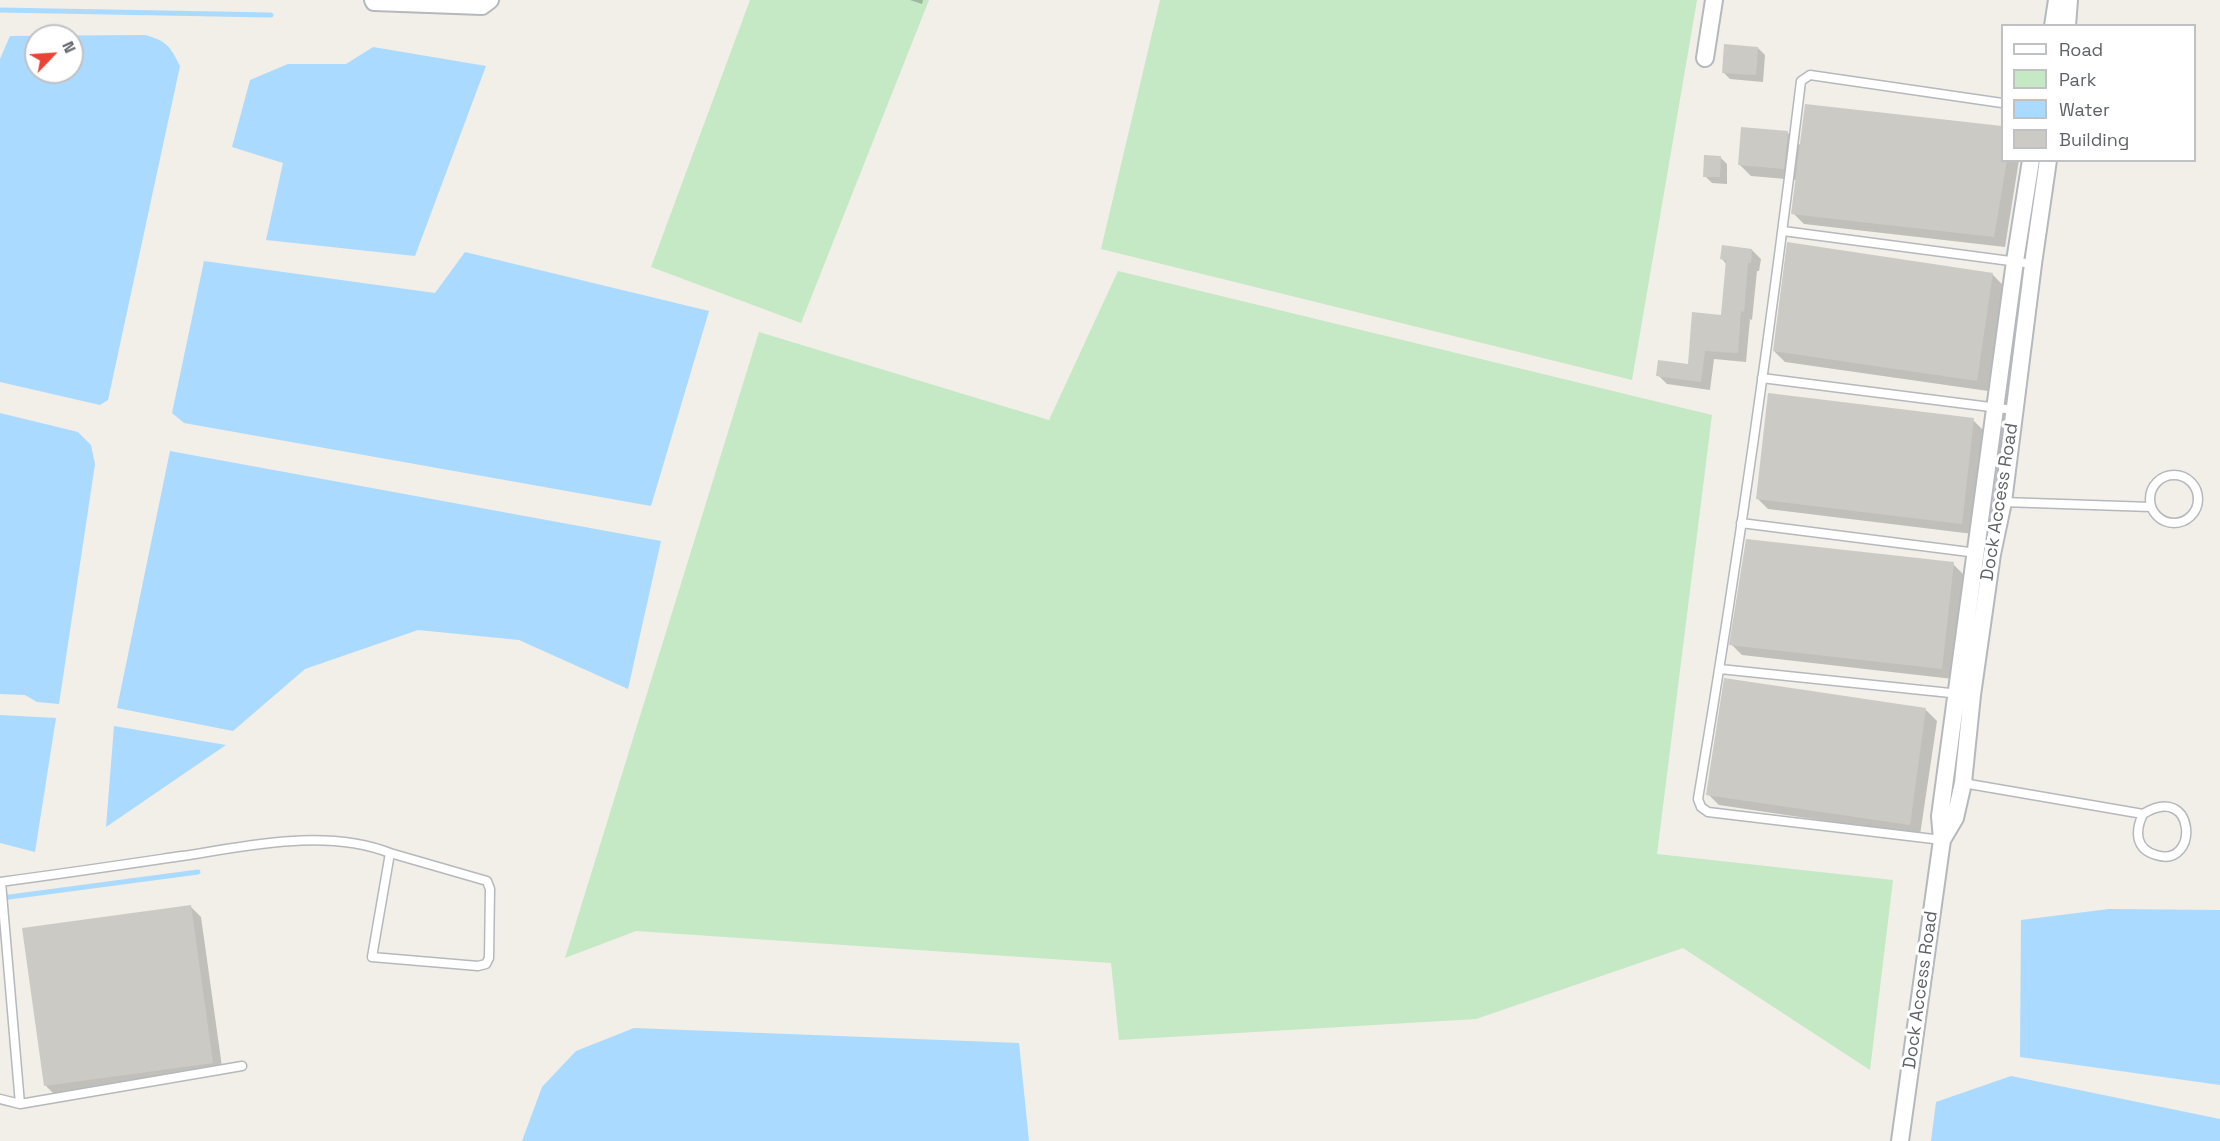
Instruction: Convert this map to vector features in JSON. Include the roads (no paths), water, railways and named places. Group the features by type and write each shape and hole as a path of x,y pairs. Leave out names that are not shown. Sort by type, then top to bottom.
{"street":[{"path":"373,0 374,2 482,6 490,0"},
{"path":"1705,58 1714,0"},
{"path":"2053,24 2057,0"},
{"path":"2067,24 2069,0"},
{"name":"Dock Access Road","path":"1900,1141 1942,840 1940,816 1964,695 1984,554 1996,407 2031,162"},
{"name":"Dock Access Road","path":"1984,554 2003,502 2032,264 2048,162"},
{"name":"Dock Access Road","path":"1942,840 1955,818 1964,783 1964,695"}],"lane":[{"path":"1942,840 1708,812 1701,807 1698,799 1720,669 1762,378 1801,81 1810,75 2001,103"},
{"path":"1783,231 2032,264"},
{"path":"1762,378 2014,410"},
{"path":"2178,475 2190,480 2197,491 2198,503 2193,515 2182,522 2170,523 2159,518 2151,507 2150,495 2156,483 2166,476 2178,475"},
{"path":"2003,502 2151,507"},
{"path":"1741,523 1984,554"},
{"path":"1720,669 1964,695"},
{"path":"1964,783 2144,814 2155,807 2170,807 2182,815 2187,828 2186,842 2176,853 2162,857 2149,853 2139,842 2137,828 2144,814"},
{"path":"20,1104 1,888 239,848 317,840 369,846 487,881 490,889 489,958 486,964 478,966 372,957 390,853"},
{"path":"0,1099 20,1104 242,1066"}],"water":[{"path":"84,35 145,35 167,45 180,66 108,400 100,405 0,382 0,59 10,36 24,36 24,84 84,84"},
{"path":"373,47 486,66 415,256 266,240 283,163 232,147 250,80 288,64 346,64"},
{"path":"465,252 709,311 651,506 184,423 172,413 204,261 435,293"},
{"path":"0,413 78,432 91,445 95,464 59,704 37,702 25,695 0,694"},
{"path":"170,451 661,541 628,689 519,640 418,630 305,669 233,731 117,708"},
{"path":"0,715 56,718 35,852 0,843"},
{"path":"114,726 226,745 106,827"},
{"path":"2109,909 2220,910 2220,1085 2020,1057 2021,920"},
{"path":"634,1028 1019,1043 1029,1141 522,1141 542,1087 576,1051"},
{"path":"2011,1076 2220,1119 2220,1141 1931,1141 1936,1102"}],"waterway":[{"path":"0,10 271,15"},
{"path":"2,898 198,872"}]}
